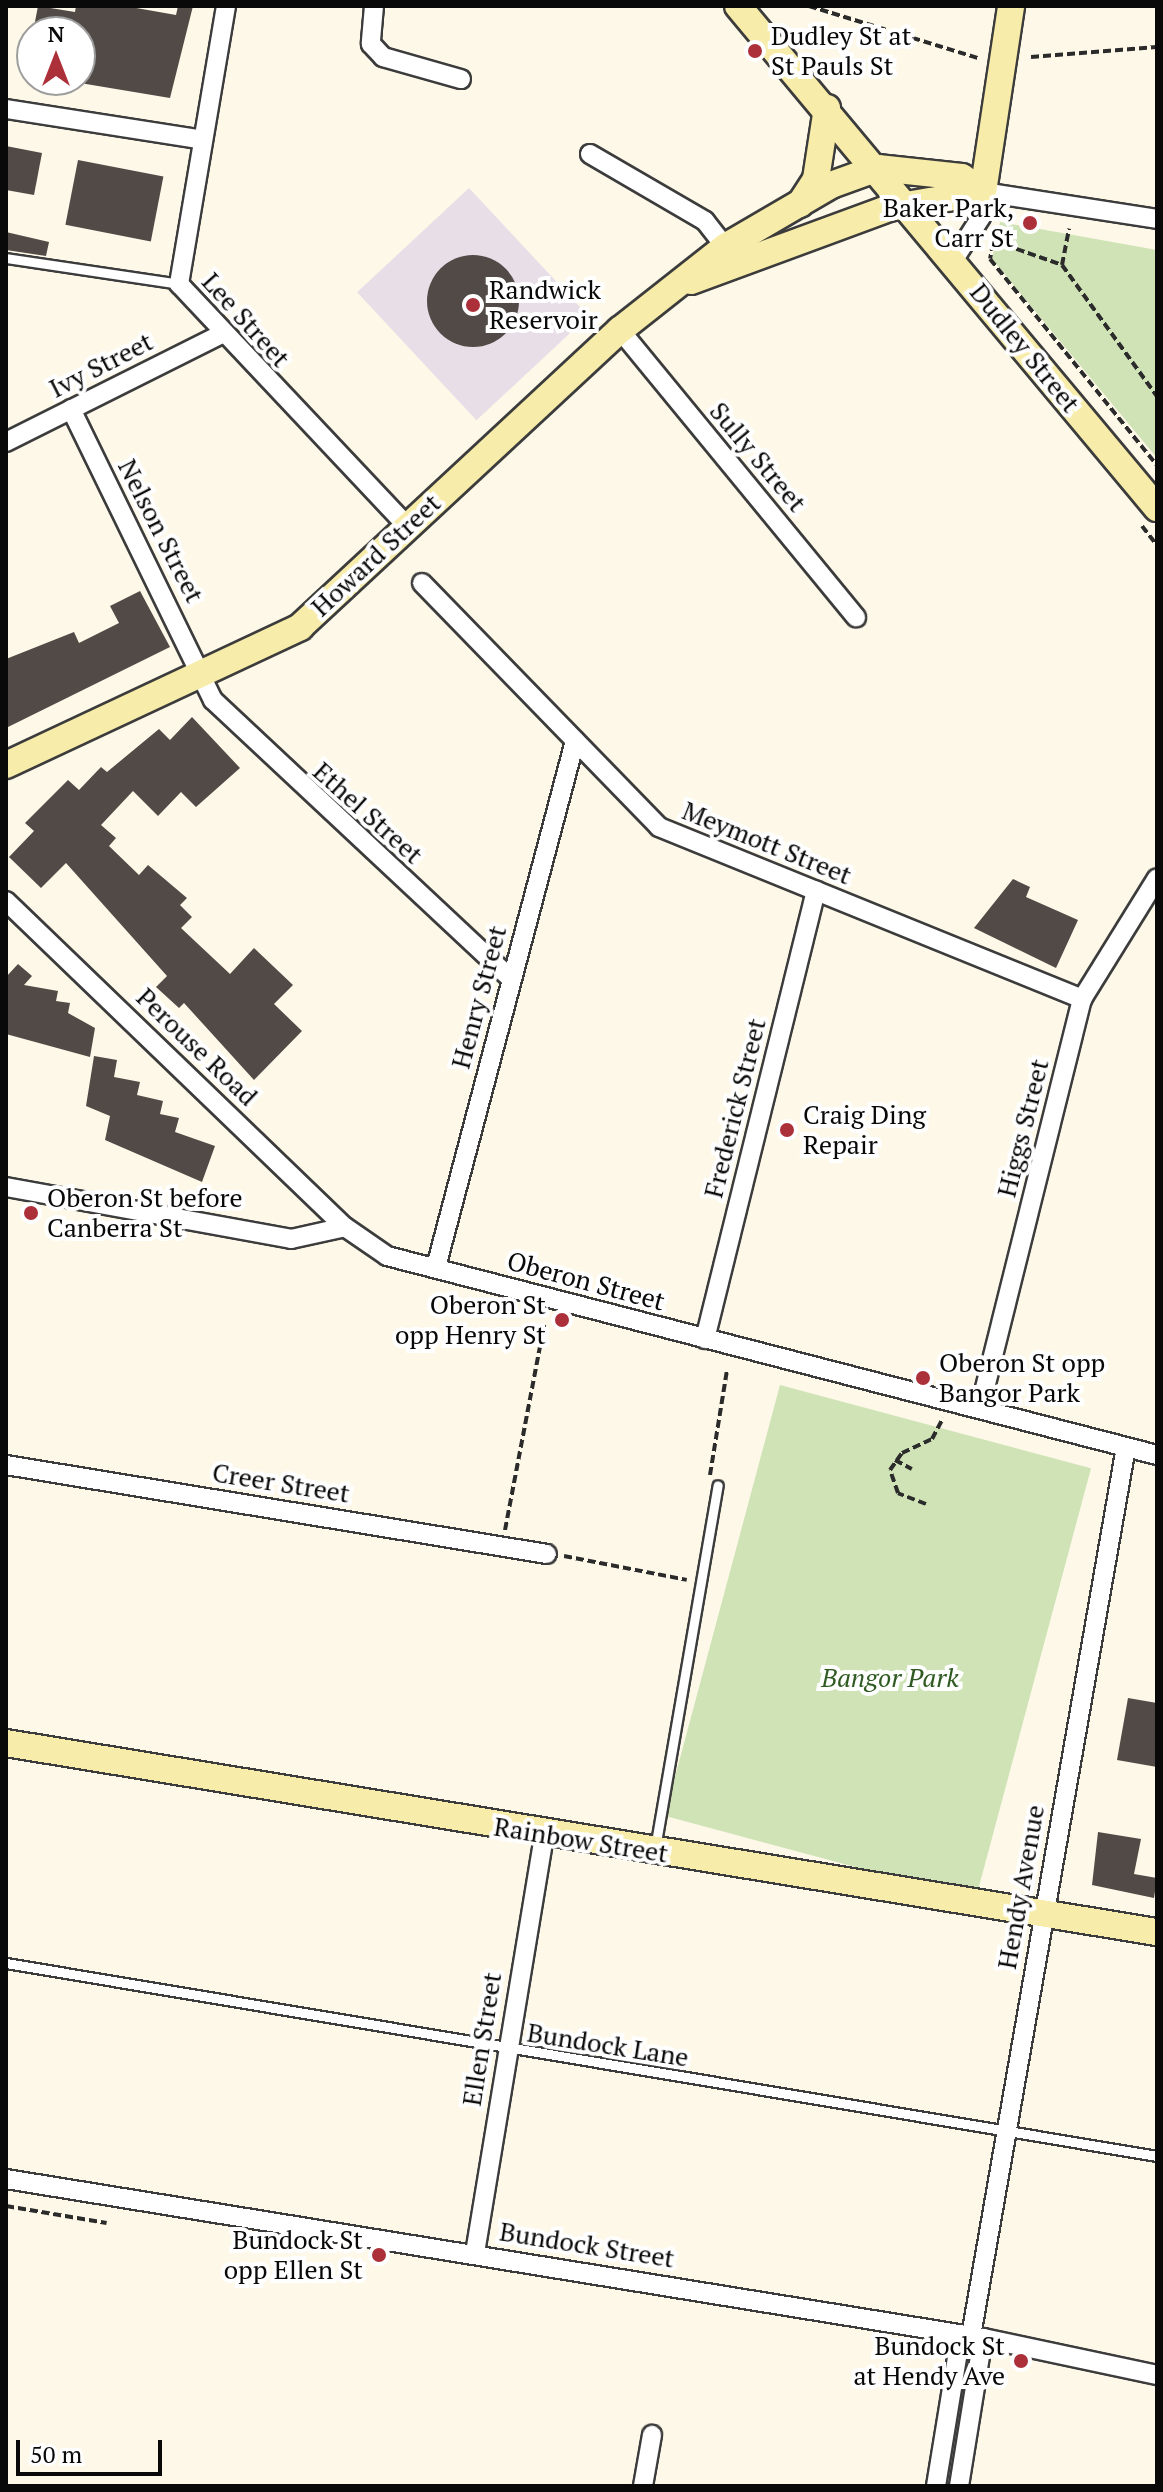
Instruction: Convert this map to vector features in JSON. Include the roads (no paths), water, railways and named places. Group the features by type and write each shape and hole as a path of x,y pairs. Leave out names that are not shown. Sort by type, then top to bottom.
{"street":[{"name":"Lee Street","path":"226,6 179,284 220,335 405,524"},
{"path":"374,6 371,44 383,57 461,79"},
{"name":"Dudley Street","path":"738,6 909,203 953,261 1157,508"},
{"path":"953,261 981,217 1011,6"},
{"path":"800,204 816,179 827,108"},
{"path":"6,109 203,140"},
{"path":"590,154 705,221 725,247"},
{"path":"878,168 962,177 983,192 1157,219"},
{"name":"Howard Street","path":"6,778 18,761 202,677 300,627 405,524 620,330 725,247 800,204 878,168"},
{"name":"Howard Street","path":"676,286 909,203 983,192"},
{"name":"Sully Street","path":"620,330 856,617"},
{"name":"Ivy Street","path":"6,442 220,335"},
{"name":"Nelson Street","path":"71,409 202,677"},
{"name":"Meymott Street","path":"422,583 659,827 1082,999"},
{"name":"Ethel Street","path":"202,677 245,735 510,978"},
{"name":"Henry Street","path":"436,1267 575,741"},
{"name":"Higgs Street","path":"980,1408 1082,999 1155,886"},
{"name":"Frederick Street","path":"705,1339 816,891"},
{"name":"Perouse Road","path":"8,904 345,1227"},
{"path":"6,1187 291,1239 345,1227"},
{"name":"Oberon Street","path":"345,1227 387,1256 1157,1455"},
{"name":"Hendy Avenue","path":"936,2486 972,2336 1126,1447"},
{"name":"Creer Street","path":"6,1465 547,1554"},
{"name":"Rainbow Street","path":"6,1743 544,1834 1157,1932"},
{"name":"Ellen Street","path":"475,2253 544,1834"},
{"name":"Bundock Street","path":"6,2179 972,2336 1157,2375"},
{"name":"Hendy Avenue","path":"959,2486 972,2336"},
{"path":"643,2486 652,2435"}],"lane":[{"path":"6,258 179,284"},
{"path":"655,1852 718,1485"},
{"name":"Bundock Lane","path":"6,1963 506,2050 1157,2156"}],"place":[{"name":"Dudley St at St Pauls St","path":"755,51"},
{"name":"Baker Park, Carr St","path":"1030,223"},
{"name":"Randwick Reservoir","path":"473,305"},
{"name":"Craig Ding Repair","path":"787,1130"},
{"name":"Oberon St before Canberra St","path":"31,1213"},
{"name":"Oberon St opp Henry St","path":"562,1320"},
{"name":"Oberon St opp Bangor Park","path":"923,1378"},
{"name":"Bundock St opp Ellen St","path":"379,2255"},
{"name":"Bundock St at Hendy Ave","path":"1021,2361"}],"park label":[{"name":"Bangor Park","path":"890,1678"}]}
